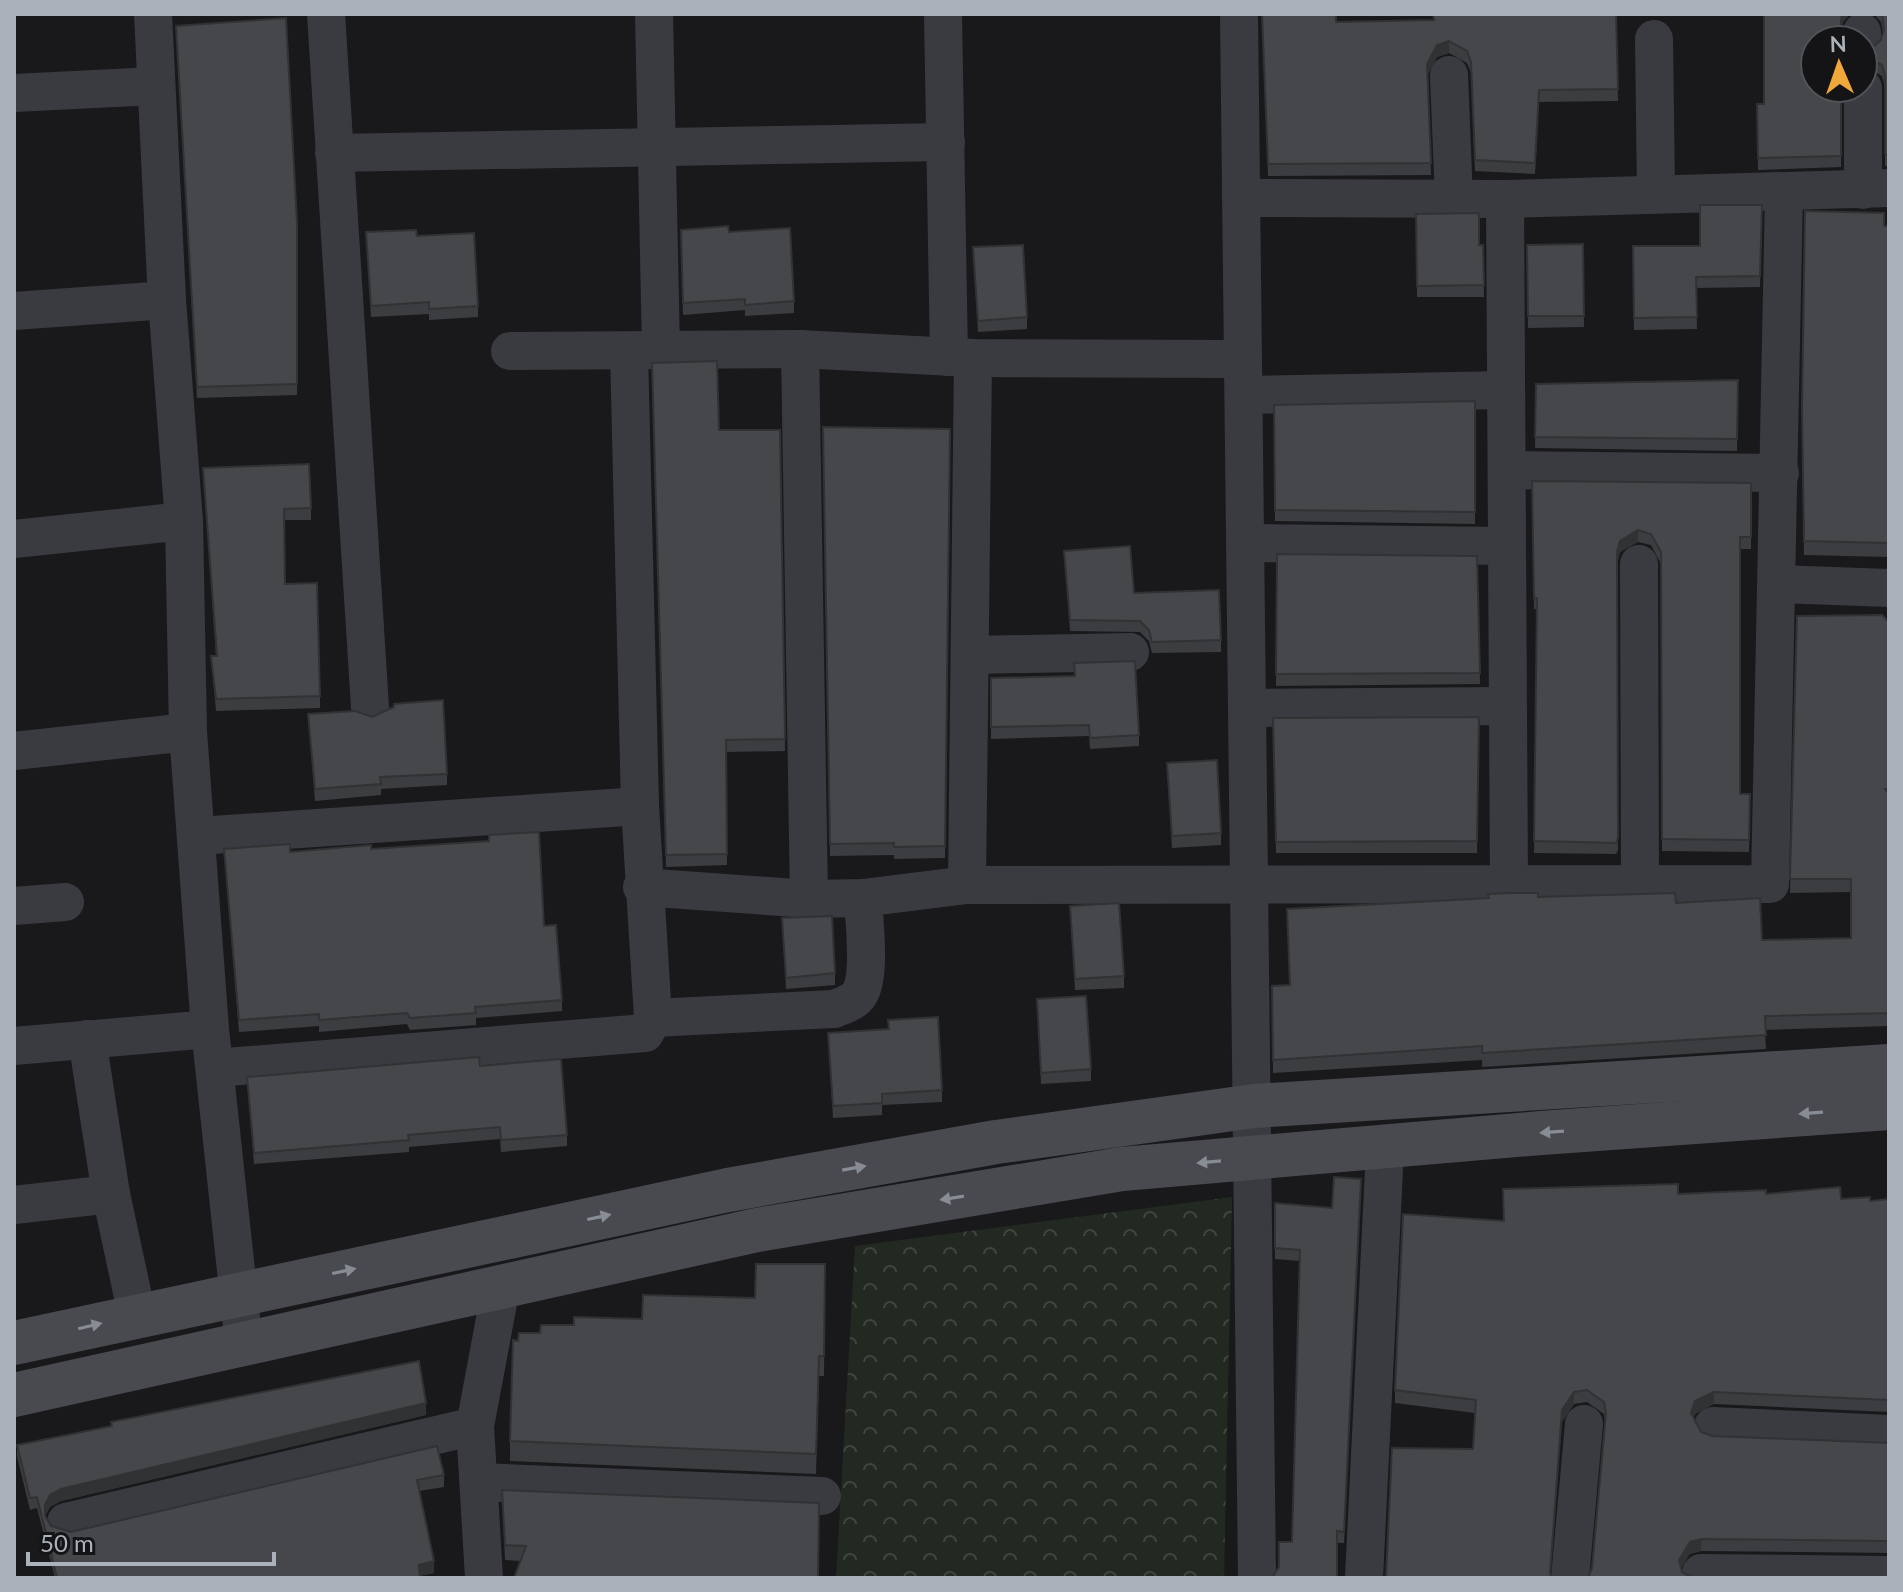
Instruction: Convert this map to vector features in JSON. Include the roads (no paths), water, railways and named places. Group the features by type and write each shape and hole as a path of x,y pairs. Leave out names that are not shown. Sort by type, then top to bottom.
{"street":[{"path":"153,14 167,300 184,521 188,732 210,1029 244,1345"},
{"path":"326,14 370,707"},
{"path":"215,1068 645,1033 653,1018 642,887 640,806 645,351 656,144 654,14"},
{"path":"943,14 946,142 961,357 970,655 967,885"},
{"path":"1239,14 1255,1158 1257,1578"},
{"path":"1654,39 1656,192"},
{"path":"1449,75 1454,200"},
{"path":"14,93 155,86"},
{"path":"1242,198 1454,200 1656,192 1876,189 1865,104"},
{"path":"334,153 656,144 946,142"},
{"path":"642,887 809,899 863,898 967,885 1770,884 1784,192"},
{"path":"1505,199 1509,883"},
{"path":"14,311 167,300"},
{"path":"800,349 809,899"},
{"path":"510,351 800,349 1506,390"},
{"path":"1507,470 1780,473"},
{"path":"14,539 184,521"},
{"path":"1247,543 1507,546"},
{"path":"1639,564 1640,884"},
{"path":"1777,584 1889,588"},
{"path":"970,655 1130,652"},
{"path":"1248,708 1507,706"},
{"path":"14,751 188,732"},
{"path":"198,836 640,806"},
{"path":"653,1018 834,1009 851,1003 860,992 864,973 863,898"},
{"path":"14,906 65,902"},
{"path":"14,1046 210,1029"},
{"path":"87,1039 111,1194 137,1315"},
{"path":"14,1343 728,1190 996,1142 1254,1106 1889,1066"},
{"path":"14,1395 772,1228 1122,1169 1385,1149 1541,1133 1889,1108"},
{"path":"1364,1578 1385,1149"},
{"path":"14,1205 111,1194"},
{"path":"484,1578 475,1426 501,1287"},
{"path":"1570,1578 1584,1424"},
{"path":"66,1522 475,1426"},
{"path":"1713,1426 1889,1434"},
{"path":"480,1482 822,1496"},
{"path":"1701,1573 1889,1575"}]}
